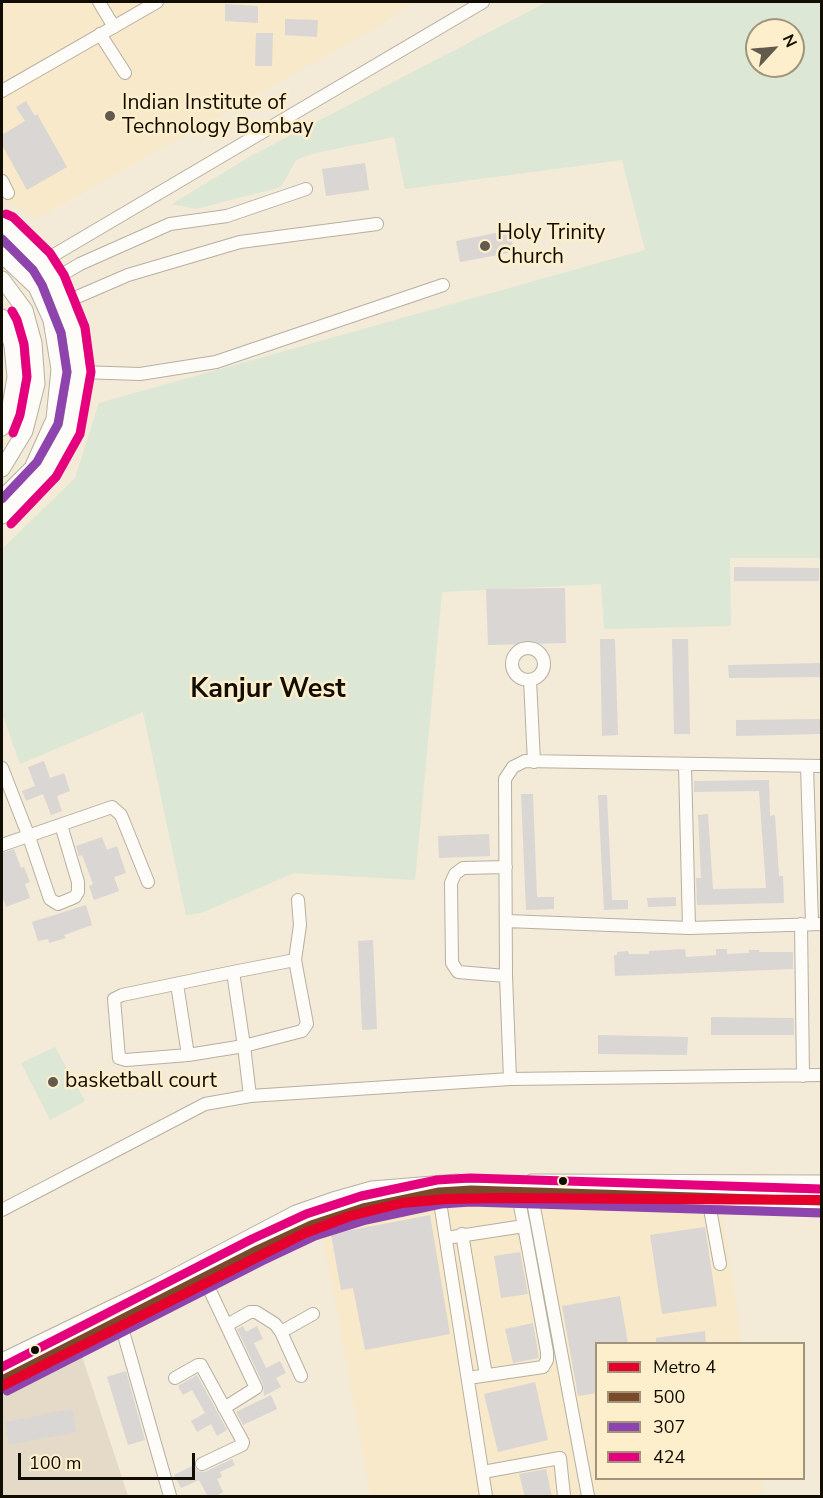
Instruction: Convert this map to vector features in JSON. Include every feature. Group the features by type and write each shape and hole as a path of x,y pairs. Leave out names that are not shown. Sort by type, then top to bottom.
{"main road":[{"path":"2,225 42,261 53,280 73,330 79,372 70,428 47,469 2,516"},
{"path":"2,255 36,287 51,320 58,369 54,419 32,468 2,498"},
{"path":"2,279 25,310 34,343 37,384 25,430 2,469"},
{"path":"2,317 6,324 7,351 15,378 9,412 2,428"},
{"path":"2,1361 159,1285 296,1214 372,1189 822,1183"},
{"path":"2,1380 257,1250 311,1225 438,1187 822,1202"}],"street":[{"path":"99,2 114,27"},
{"path":"2,91 157,2"},
{"path":"42,261 483,2"},
{"path":"100,34 125,73"},
{"path":"53,280 80,264 170,224 227,216 306,189"},
{"path":"63,303 128,275 240,242 377,224"},
{"path":"79,372 140,374 216,362 443,285"},
{"path":"530,680 534,762"},
{"path":"510,1079 506,976 505,779 513,767 525,761 822,766"},
{"path":"685,765 689,928"},
{"path":"803,1076 812,924 807,766"},
{"path":"2,768 50,899 58,904 75,897 78,892 78,882 61,825"},
{"path":"2,845 112,807 120,815 148,882"},
{"path":"506,867 464,868 455,874 451,883 453,963 458,972 506,976"},
{"path":"295,960 122,995 114,999 119,1058 126,1060 188,1055 244,1046 302,1031 307,1024 295,960 300,925 298,900"},
{"path":"506,921 689,928 812,924"},
{"path":"233,972 250,1096"},
{"path":"177,984 188,1055"},
{"path":"2,1210 205,1104 250,1096 510,1079 822,1075"},
{"path":"438,1187 486,1497"},
{"path":"468,1378 543,1367 547,1360 524,1226 524,1191"},
{"path":"524,1191 588,1497"},
{"path":"708,1198 720,1264"},
{"path":"446,1238 524,1226"},
{"path":"462,1234 486,1375"},
{"path":"204,1278 256,1388 224,1408"},
{"path":"227,1325 250,1312 256,1312 275,1324 301,1376"},
{"path":"280,1332 313,1314"},
{"path":"120,1321 170,1497"},
{"path":"175,1378 201,1365 243,1442 242,1445 202,1464"},
{"path":"483,1472 560,1458 564,1497"}],"shaded area":[{"name":"Indian Institute of Technology Bombay","path":"2,2 413,2 370,31 36,219 2,202"},
{"path":"523,1204 722,1214 742,1342 595,1342 595,1480 762,1480 764,1491 753,1496 371,1496 323,1236 345,1223 429,1206"},
{"path":"82,1356 128,1496 2,1496 2,1395"}],"green space":[{"path":"547,2 821,2 821,558 730,558 731,626 604,629 601,584 442,592 415,880 294,873 201,913 186,915 143,712 20,764 2,713 2,549 75,478 99,403 645,250 622,160 405,189 394,137 311,154 296,160 281,187 196,209 172,204 251,156"},
{"name":"basketball court","path":"55,1047 85,1101 50,1120 21,1063"}],"building":[{"path":"225,4 258,6 258,23 225,21"},
{"path":"285,19 318,20 317,37 285,35"},
{"path":"256,33 273,33 272,66 255,66"},
{"path":"26,101 35,116 37,114 67,167 27,190 2,145 2,135 25,121 16,107"},
{"path":"365,163 369,190 326,196 322,169"},
{"name":"Holy Trinity Church","path":"510,230 514,252 460,262 456,241"},
{"path":"734,567 819,568 819,581 734,581"},
{"path":"565,588 566,643 488,645 486,589"},
{"path":"600,639 615,639 618,735 602,736"},
{"path":"672,639 688,639 690,734 674,734"},
{"path":"821,663 821,677 729,678 728,665"},
{"path":"821,719 821,734 736,736 736,720"},
{"path":"44,761 50,778 64,773 70,791 57,796 62,811 51,815 43,794 26,801 22,791 35,786 28,767"},
{"path":"769,780 770,816 775,815 779,876 783,876 784,903 697,905 696,878 701,878 698,815 708,814 713,889 766,888 759,791 694,792 694,781"},
{"path":"521,794 533,794 537,897 554,897 554,909 526,910"},
{"path":"598,795 607,795 612,900 628,900 628,909 604,910"},
{"path":"489,834 490,856 439,858 438,836"},
{"path":"102,837 107,850 117,846 126,873 114,877 119,891 94,900 89,886 93,884 82,855 79,856 76,846"},
{"path":"14,849 21,868 24,867 30,882 25,884 30,898 6,907 2,895 2,853"},
{"path":"676,897 676,906 648,907 647,898"},
{"path":"86,905 92,925 64,935 66,938 49,943 48,939 38,941 32,922"},
{"path":"373,940 377,1029 362,1030 358,941"},
{"path":"685,949 686,957 716,955 716,949 727,949 727,954 749,953 749,950 793,952 793,969 615,976 614,955 617,955 617,952 649,954 649,951"},
{"path":"711,1017 794,1018 794,1035 711,1035"},
{"path":"598,1035 688,1037 687,1055 598,1054"},
{"path":"430,1215 450,1334 365,1350 353,1288 341,1290 331,1234"},
{"path":"705,1227 717,1306 662,1314 650,1235"},
{"path":"520,1252 528,1294 501,1298 494,1256"},
{"path":"620,1296 628,1342 595,1342 595,1393 578,1396 562,1306"},
{"path":"533,1323 539,1358 513,1363 505,1329"},
{"path":"243,1326 246,1332 257,1326 263,1339 254,1343 266,1368 280,1361 286,1373 276,1378 281,1387 264,1396 263,1384 237,1329"},
{"path":"705,1331 706,1342 656,1342 656,1338"},
{"path":"126,1371 145,1440 128,1445 107,1377"},
{"path":"197,1375 227,1430 217,1436 211,1424 197,1432 191,1421 205,1413 192,1390 183,1395 178,1386"},
{"path":"535,1382 548,1440 498,1452 484,1394"},
{"path":"271,1395 277,1409 243,1425 236,1412"},
{"path":"72,1409 76,1432 9,1445 5,1422"},
{"path":"232,1459 235,1465 220,1472 222,1477 217,1479 223,1492 214,1497 208,1497 199,1480 181,1488 174,1475 194,1465 198,1471 205,1472"},
{"path":"546,1469 552,1497 525,1497 519,1474"}],"metro line":[{"name":"4","path":"2,1386 305,1233 350,1216 402,1203 501,1198 822,1200"}],"transit line":[{"name":"424","path":"6,214 13,217 50,253 64,275 85,327 91,372 80,434 56,477 11,524"},
{"name":"307","path":"2,239 33,270 42,285 61,333 67,372 58,424 37,462 2,499"},
{"name":"424","path":"12,311 24,344 27,377 20,415 13,433"},
{"name":"424","path":"2,1367 252,1239 306,1214 361,1196 437,1180 470,1178 822,1189"},
{"name":"500","path":"2,1380 257,1250 311,1225 363,1208 439,1192 471,1190 822,1201"},
{"name":"307","path":"7,1391 262,1261 315,1236 366,1220 441,1204 471,1202 822,1213"}],"place":[{"name":"Indian Institute of Technology Bombay","path":"110,116"},
{"name":"Holy Trinity Church","path":"485,246"},
{"name":"basketball court","path":"53,1082"}],"district":[{"name":"Kanjur West","path":"268,690"}]}
